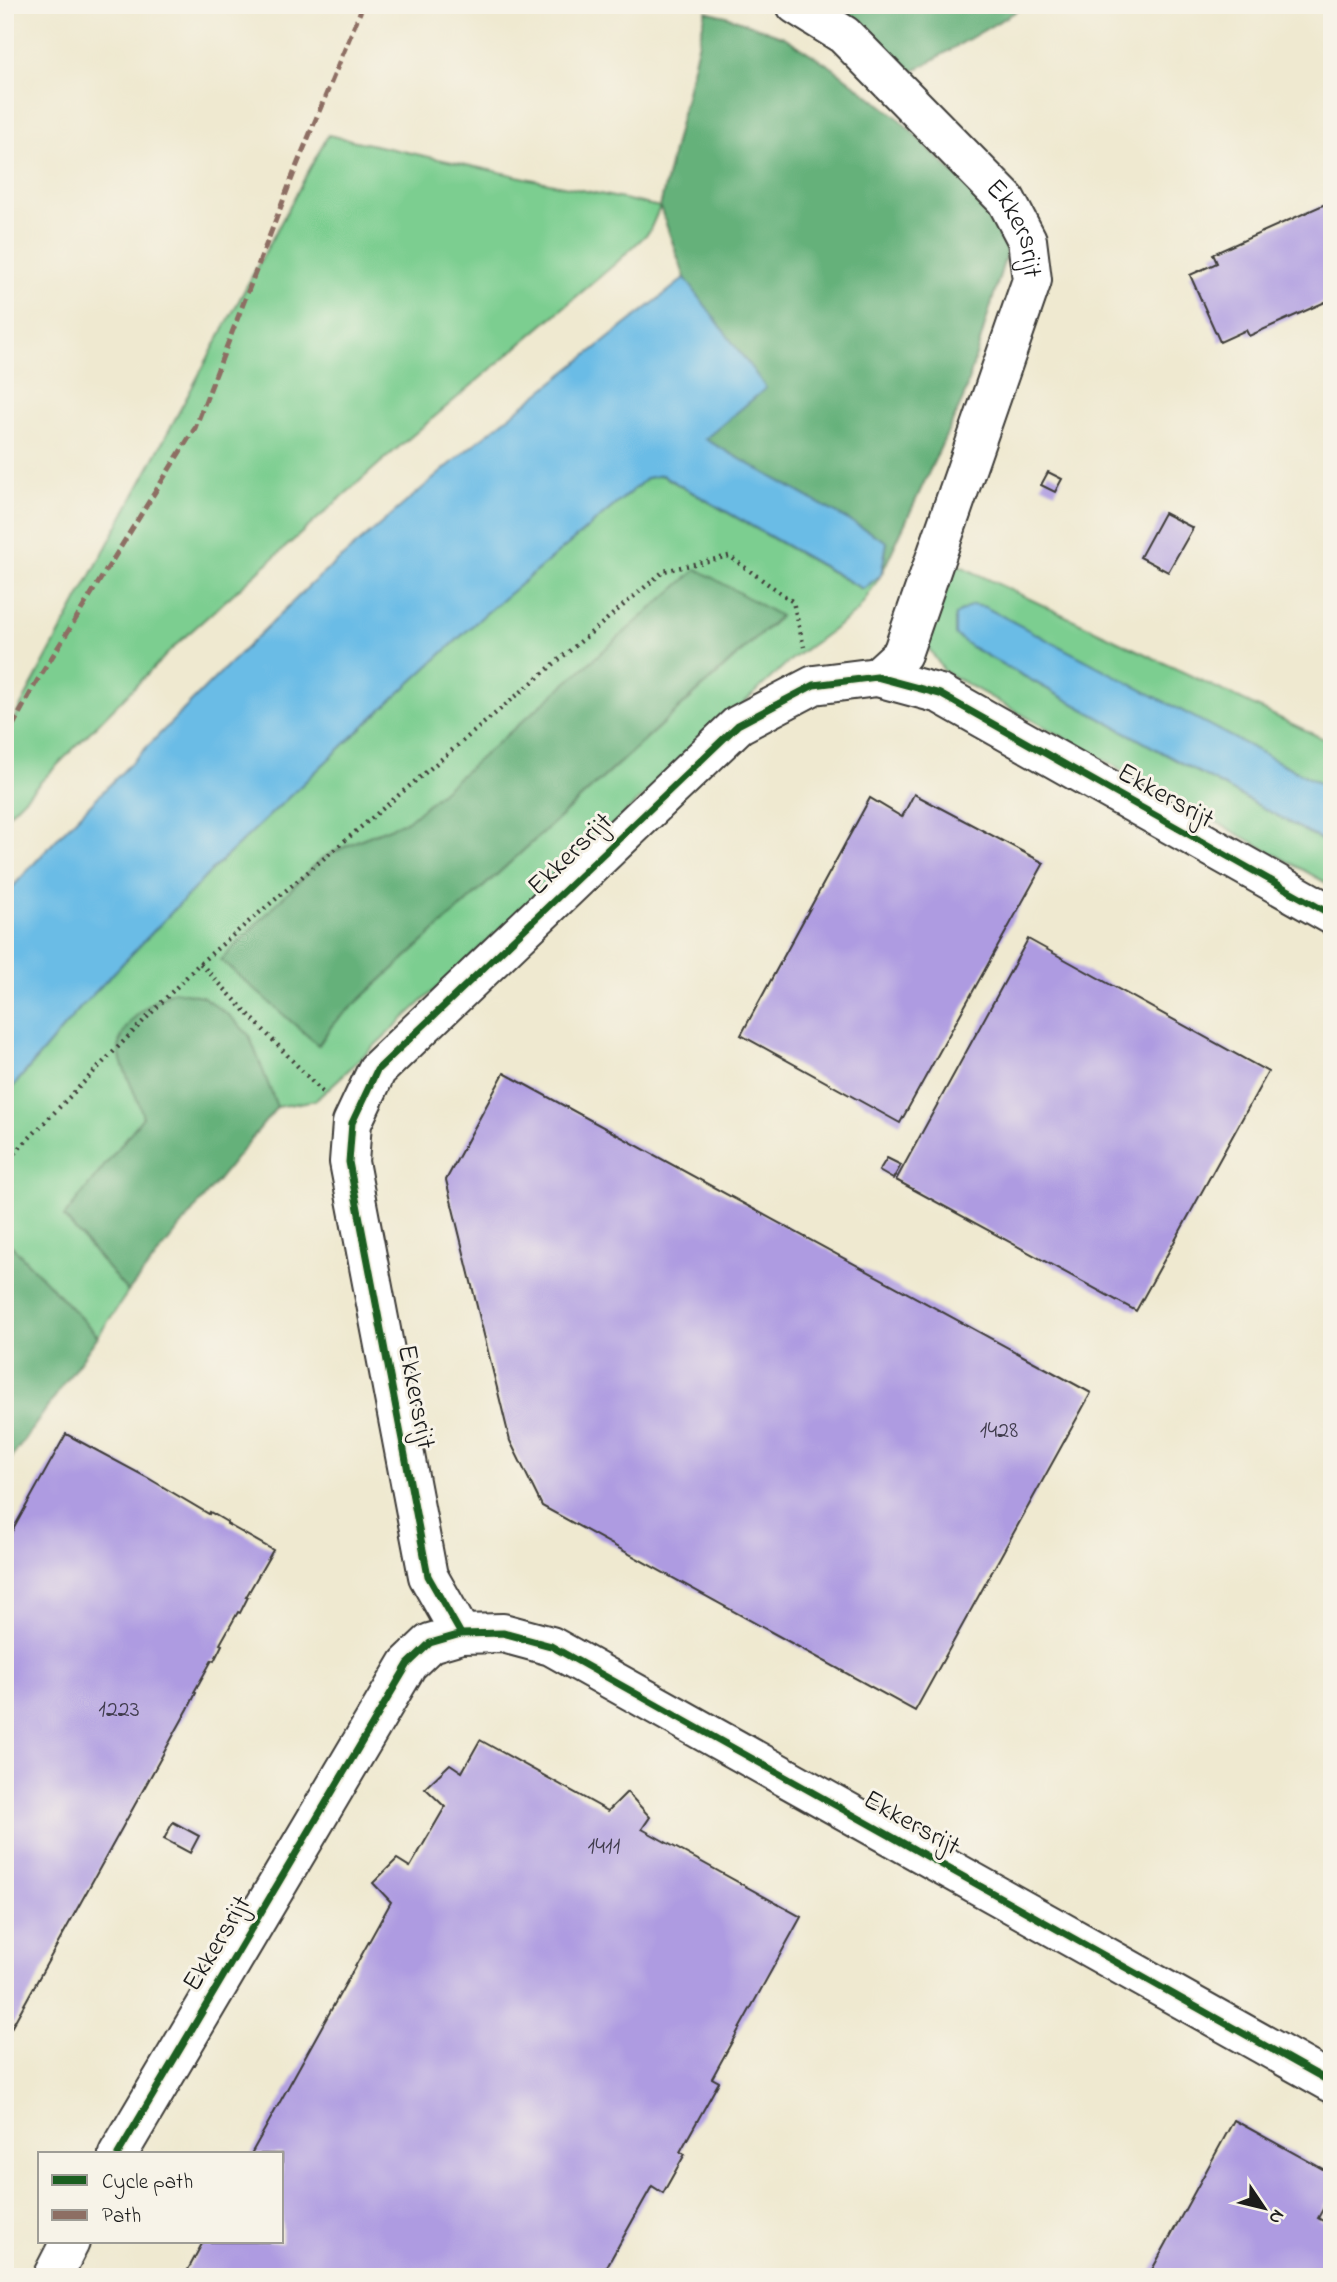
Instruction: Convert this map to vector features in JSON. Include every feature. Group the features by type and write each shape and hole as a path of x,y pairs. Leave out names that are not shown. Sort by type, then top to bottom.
{"street":[{"name":"Ekkersrijt","path":"796,5 844,35 1006,200 1027,240 1031,267 1032,280 902,654 877,677"},
{"name":"Ekkersrijt","path":"461,1634 428,1576 349,1162 352,1123 377,1069 738,725 814,685 877,677 940,694 1332,915"},
{"name":"Ekkersrijt","path":"119,2152 408,1664 430,1643 461,1634 503,1633 551,1646 1332,2082"},
{"path":"52,2277 69,2244"}],"path":[{"path":"5,1163 200,963 664,571 729,555 793,602 814,685"},
{"path":"200,963 352,1123"}],"green space":[{"path":"823,5 1027,5 909,74"},
{"path":"706,11 784,37 833,68 896,116 1001,220 1008,235 1005,258 963,399 881,575 887,542 704,439 765,388 685,278 660,207"},
{"path":"328,135 660,207 649,232 616,263 380,463 178,643 5,818 5,735"},
{"path":"661,475 862,589 881,575 857,612 788,662 316,1100 277,1107 249,1035 154,1001 132,1020 119,1042 121,1059 138,1097 143,1117 64,1217 128,1292 98,1336 5,1239 5,1096 80,1008 212,870 484,615 647,478","holes":["780,617 333,1024 319,1045 221,960 322,858 408,821 448,788"]},
{"path":"952,562 1332,743 1332,790 985,608 973,648 1332,846 1332,886 945,672 923,640"},
{"path":"697,569 780,616 333,1024 318,1045 221,960 322,858 408,821"},
{"path":"174,991 202,996 231,1017 249,1035 277,1107 128,1292 64,1217 143,1117 119,1048 127,1027 134,1018"},
{"path":"5,1239 98,1336 5,1467"}],"water":[{"path":"685,278 766,388 705,439 887,542 881,575 863,589 662,475 647,478 484,615 212,870 80,1008 5,1096 5,895 65,830 311,584 468,449"},
{"path":"972,605 985,607 1332,790 1332,846 973,648 955,635 955,615"}],"building":[{"path":"1332,201 1332,299 1249,336 1246,330 1220,342 1190,275 1217,263 1213,254"},
{"path":"1048,472 1062,479 1055,492 1041,485"},
{"path":"1164,513 1193,528 1168,572 1140,557"},
{"path":"914,794 1044,863 900,1123 741,1035 870,798 902,817"},
{"path":"1028,939 1268,1072 1136,1311 896,1180"},
{"path":"504,1073 1091,1393 915,1711 542,1506 510,1441 446,1180"},
{"path":"887,1158 901,1165 893,1179 879,1171"},
{"path":"66,1434 209,1514 210,1512 273,1550 5,2039 5,1544"},
{"path":"480,1740 608,1811 627,1792 650,1817 642,1829 801,1917 712,2078 719,2082 680,2152 685,2154 663,2193 652,2186 601,2277 184,2277 202,2244 284,2244 284,2152 252,2152 391,1902 373,1883 397,1859 410,1867 445,1807 425,1788 450,1764 462,1772"},
{"path":"173,1822 199,1836 190,1853 164,1839"},
{"path":"1234,2120 1332,2174 1332,2193 1318,2218 1332,2226 1332,2277 1148,2277"}],"marked path":[{"path":"5,740 37,681 195,428 297,165 363,5"}],"cycle path":[{"path":"461,1634 428,1576 349,1162 352,1123 377,1070 738,725 814,685 877,677 940,694 1332,915"},
{"path":"119,2152 408,1664 430,1643 461,1634 503,1633 551,1646 1332,2083"}]}
